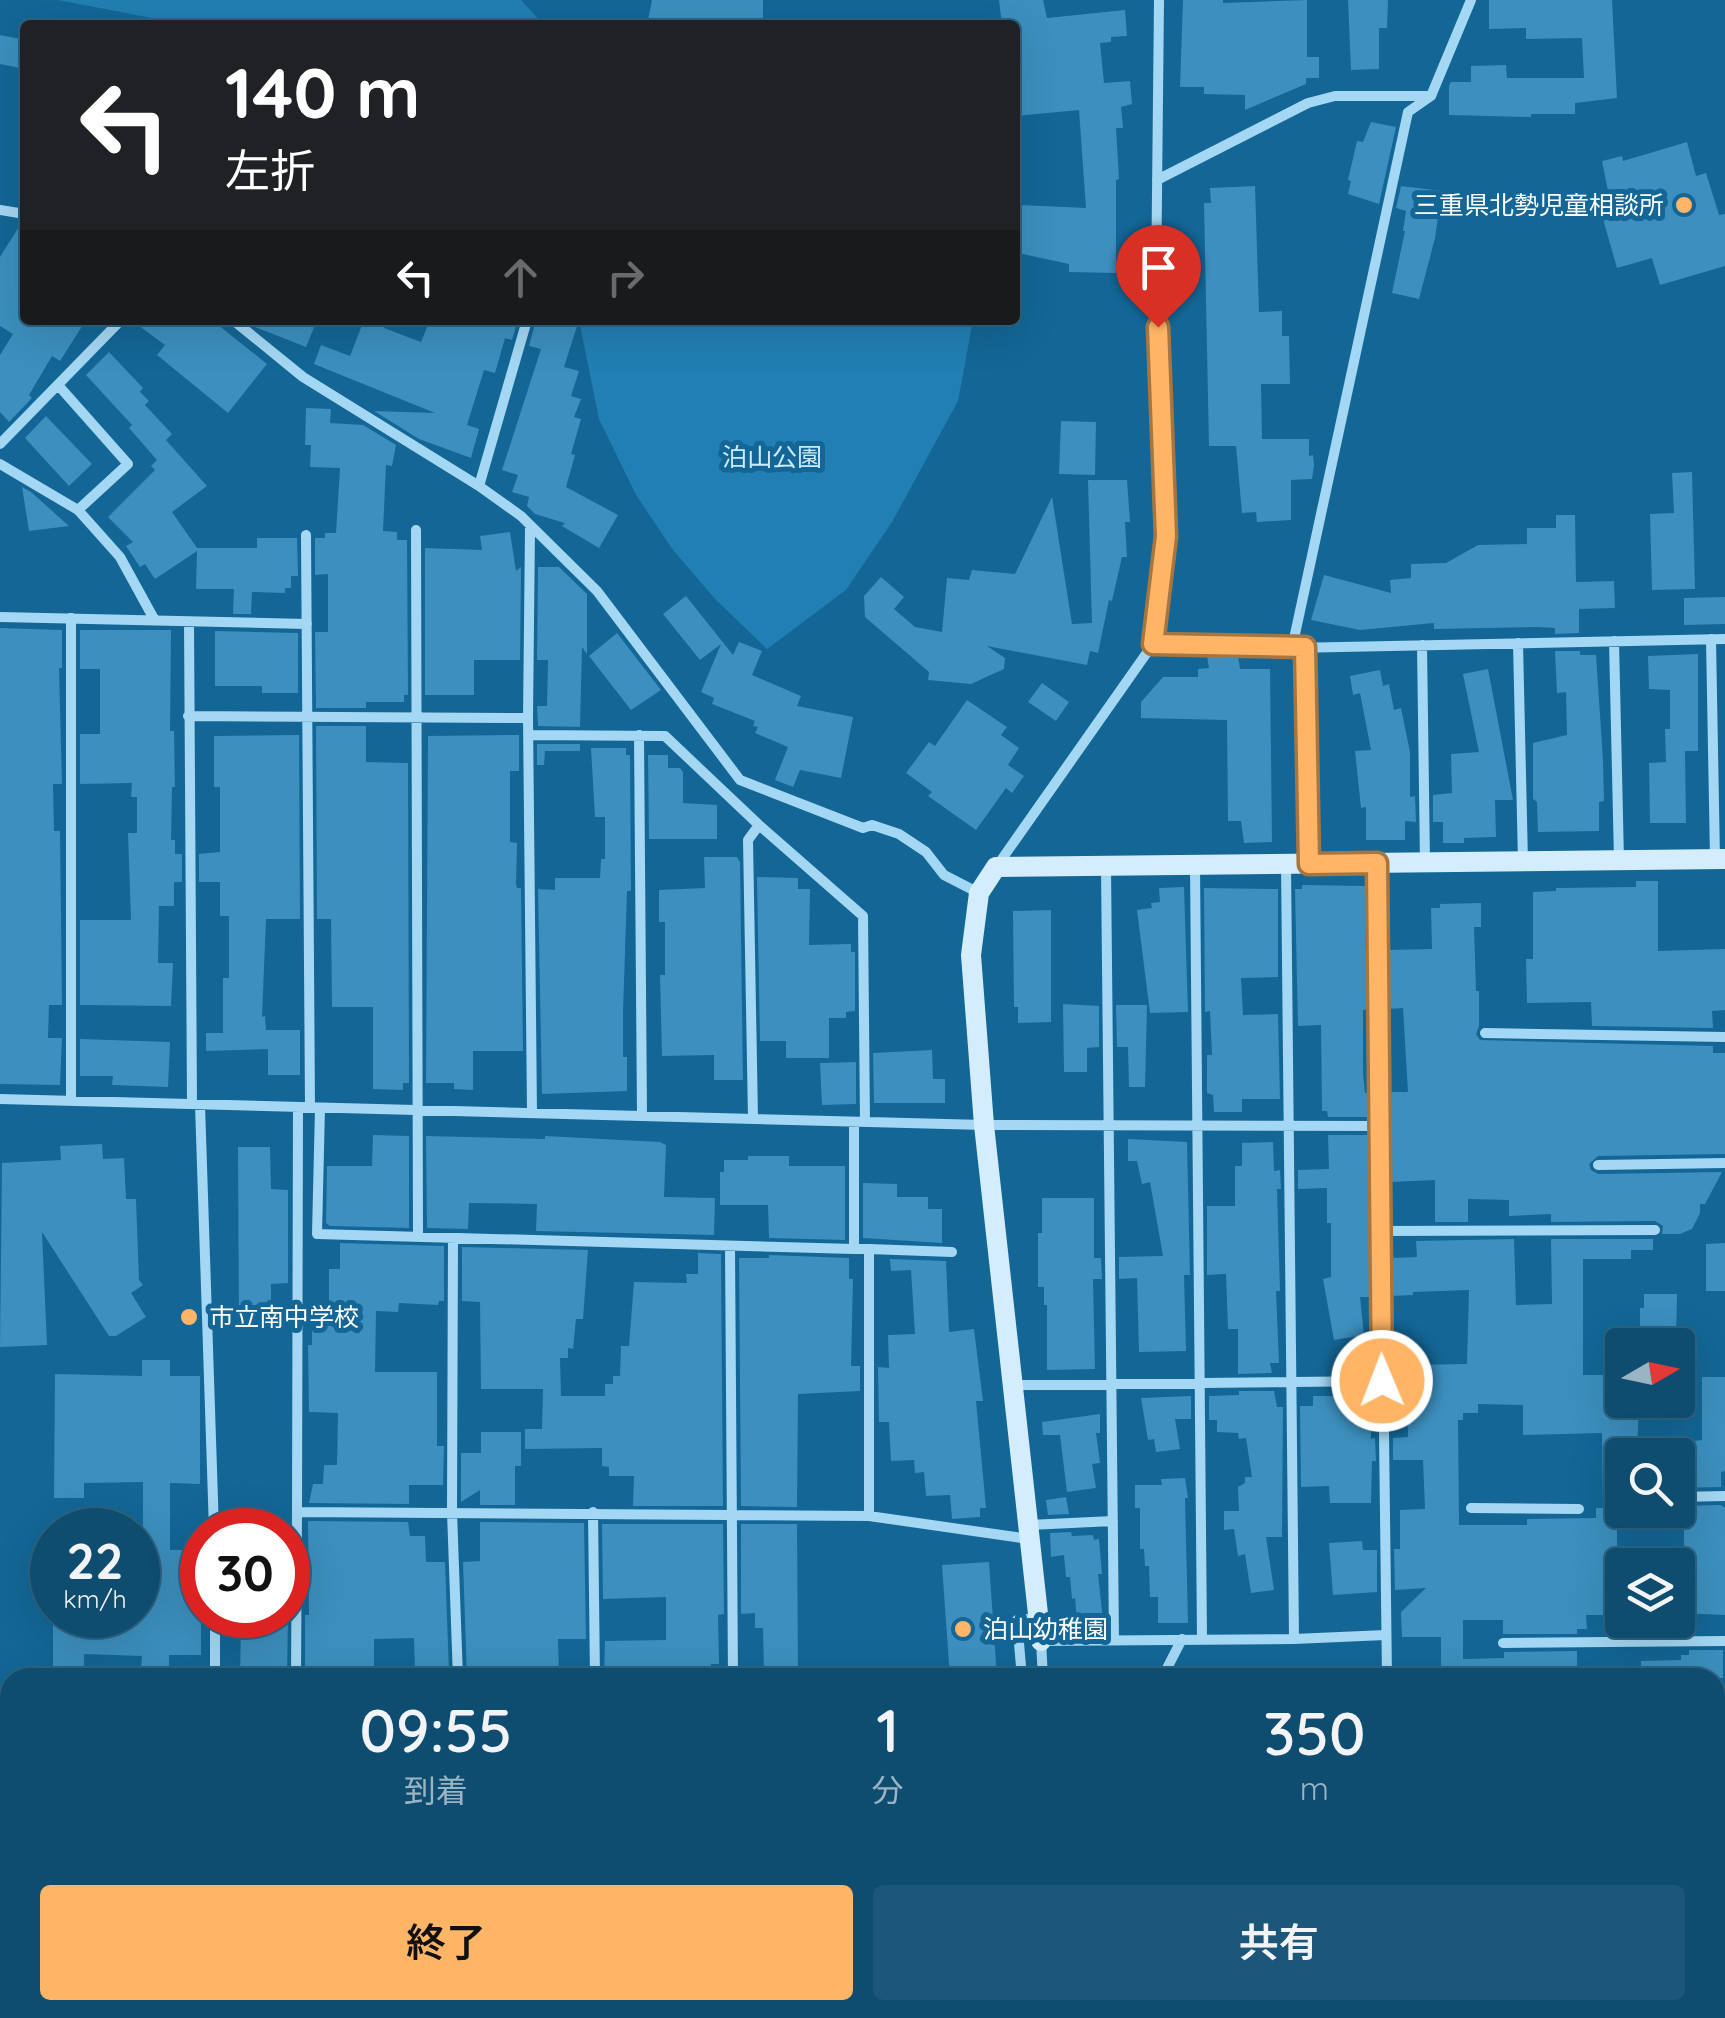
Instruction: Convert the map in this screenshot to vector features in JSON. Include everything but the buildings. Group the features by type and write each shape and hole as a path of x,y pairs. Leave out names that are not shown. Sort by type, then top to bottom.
{"street":[{"path":"1042,1668 984,1125 971,955 979,893 1153,644 1166,536 1156,292 1159,0"},
{"path":"1309,864 1299,647 1408,112 1431,96 1472,0"},
{"path":"1157,180 1308,103 1335,96 1431,96"},
{"path":"0,444 116,325"},
{"path":"239,325 303,376 521,516 597,592 740,780 863,828 872,824 899,834 926,852 944,875 979,893"},
{"path":"479,486 526,325"},
{"path":"58,385 128,464 78,510"},
{"path":"0,464 78,510 120,557 154,618"},
{"path":"530,528 532,1113"},
{"path":"416,530 418,1238"},
{"path":"306,535 317,1234 952,1252"},
{"path":"0,617 307,624"},
{"path":"71,618 71,1101"},
{"path":"189,622 196,1104 213,1508"},
{"path":"996,867 1720,859 1711,639"},
{"path":"1153,644 1299,647 1725,639"},
{"path":"1614,641 1620,860"},
{"path":"1518,643 1523,862"},
{"path":"1422,645 1424,862"},
{"path":"188,716 528,718"},
{"path":"529,735 665,736 863,916 854,1248"},
{"path":"639,736 642,1116"},
{"path":"753,1119 748,840 759,825"},
{"path":"1377,863 1387,1668"},
{"path":"1286,864 1294,1639"},
{"path":"1195,866 1202,1640"},
{"path":"1106,867 1114,1640"},
{"path":"1485,1033 1725,1037"},
{"path":"0,1099 984,1125 1379,1126"},
{"path":"297,1508 298,1107"},
{"path":"1598,1164 1725,1164"},
{"path":"1380,1231 1655,1230"},
{"path":"452,1239 452,1512 458,1668"},
{"path":"730,1246 732,1668"},
{"path":"869,1250 869,1516"},
{"path":"1014,1384 1382,1381"},
{"path":"1695,1497 1725,1496"},
{"path":"1471,1508 1579,1509"},
{"path":"310,1512 869,1516 1030,1532 1112,1521"},
{"path":"593,1512 595,1668"},
{"path":"1021,1668 1018,1620 1039,1618"},
{"path":"1041,1641 1385,1635"},
{"path":"215,1638 215,1668"},
{"path":"296,1638 296,1668"},
{"path":"1167,1668 1182,1639"},
{"path":"1503,1644 1725,1641"}],"green space":[{"path":"58,0 521,0 539,20 162,20"},
{"name":"泊山公園","path":"580,325 972,325 958,401 892,522 846,590 767,649 716,600 673,550 636,495 599,419"}],"place":[{"name":"三重県北勢児童相談所","path":"1684,205"},
{"name":"市立南中学校","path":"189,1317"},
{"name":"泊山幼稚園","path":"963,1629"}],"route":[{"path":"1158,327 1166,536 1153,644 1305,647 1309,864 1377,863 1382,1381"}]}
